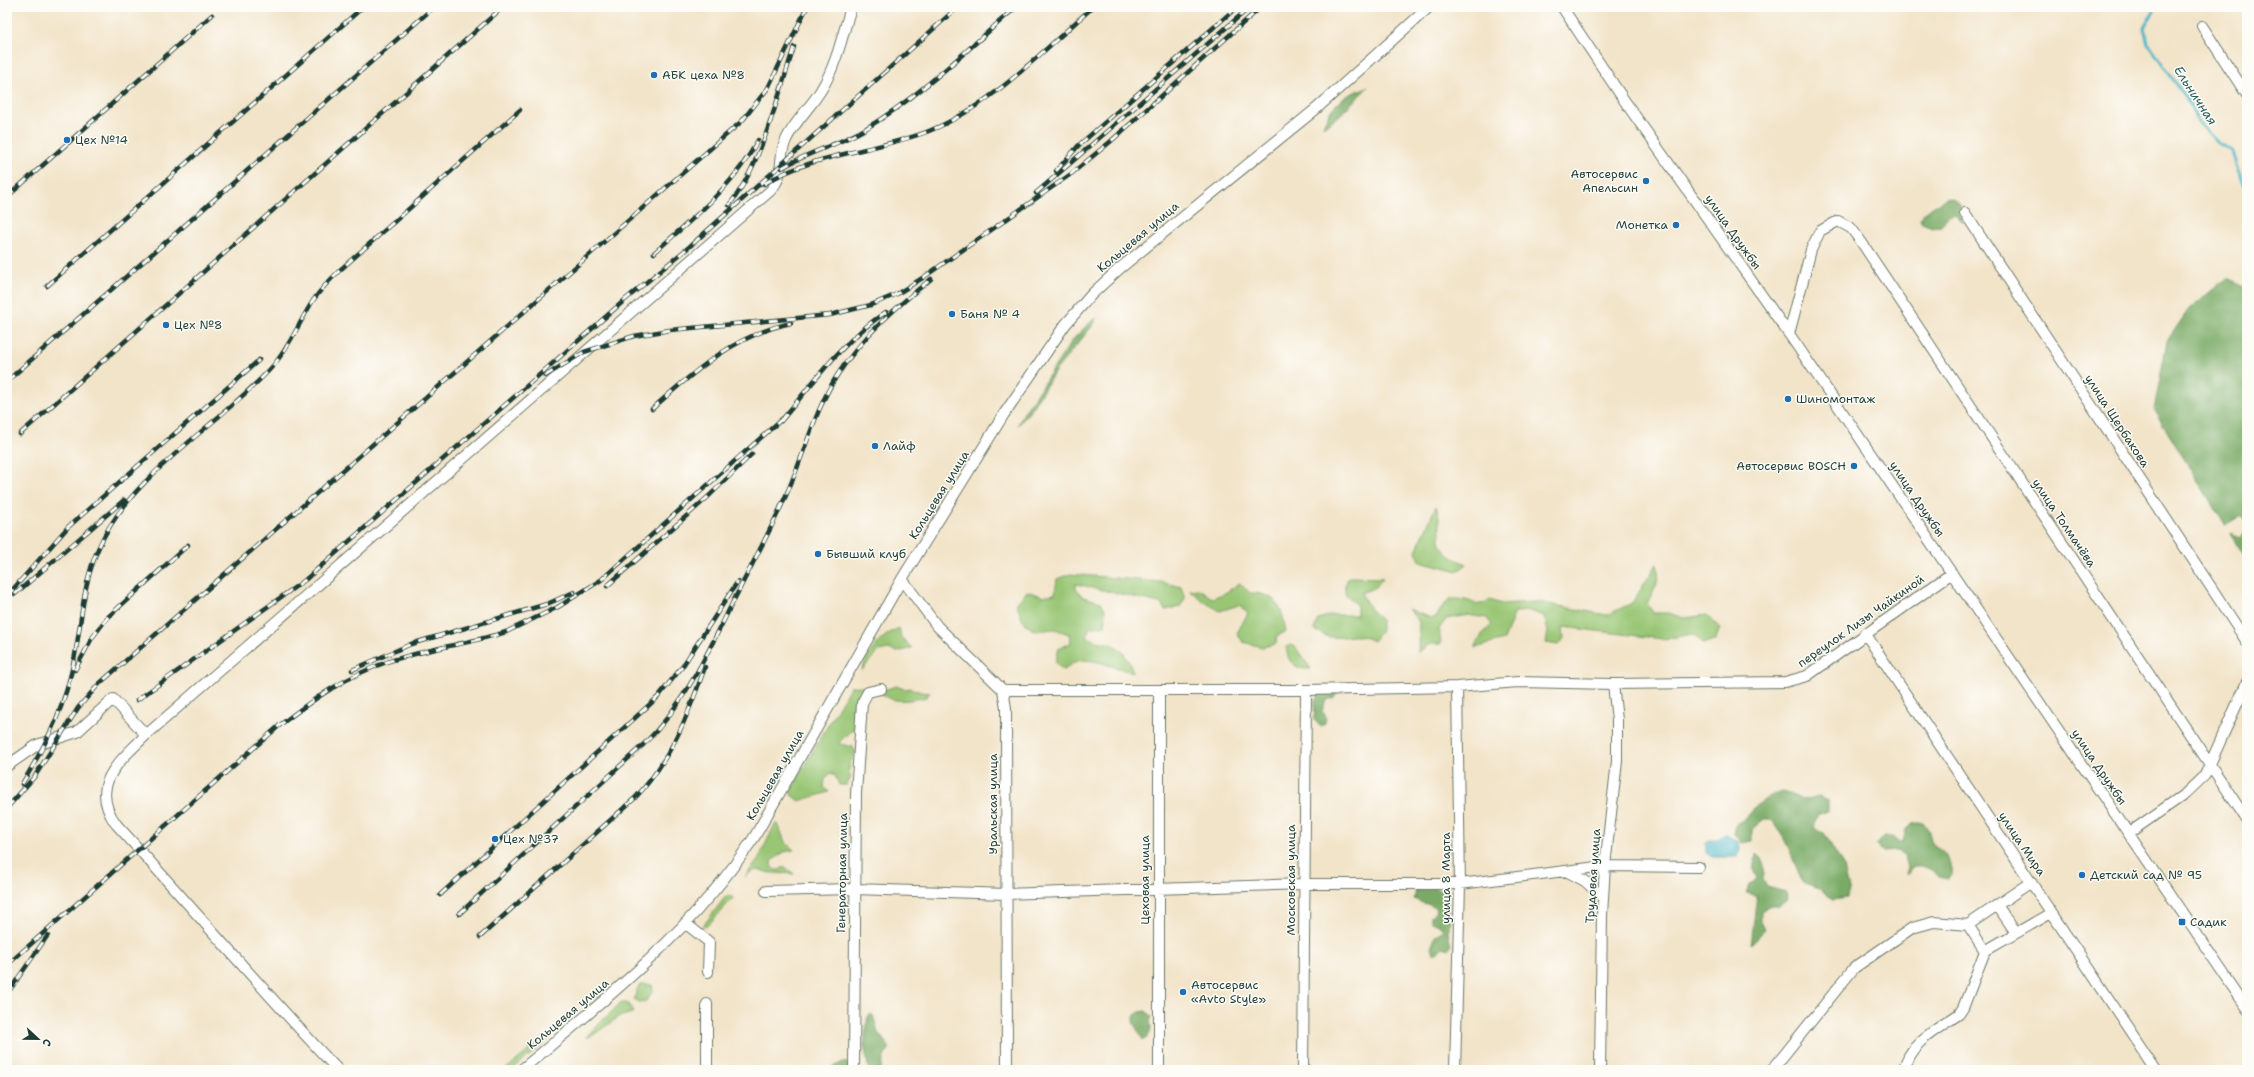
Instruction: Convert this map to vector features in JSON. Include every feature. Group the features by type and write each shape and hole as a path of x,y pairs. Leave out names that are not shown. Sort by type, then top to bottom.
{"street":[{"path":"338,1070 254,981 107,812 104,800 108,778 115,766 146,735 770,191 778,182 781,175 785,142 789,133 824,85 851,7"},
{"name":"Кольцевая улица","path":"521,1070 631,978 685,923 737,863 902,579 1023,385 1078,309 1136,255 1336,92 1429,7"},
{"name":"улица Дружбы","path":"1562,7 1626,103 1789,334 2247,1008"},
{"path":"2202,26 2247,95"},
{"name":"улица Щербакова","path":"1965,213 2247,642"},
{"name":"улица Толмачёва","path":"1789,334 1811,250 1820,232 1838,221 1850,228 1860,240 2247,820"},
{"name":"переулок Лизы Чайкиной","path":"1003,690 1306,690 1457,687 1518,682 1613,684 1785,682 1807,676 1865,633 1952,573"},
{"path":"902,579 937,626 1003,690"},
{"name":"улица Мира","path":"1865,633 2156,1070"},
{"path":"2128,834 2198,784 2211,765 2247,682"},
{"name":"Трудовая улица","path":"1600,1070 1603,898 1605,866 1617,761 1617,720 1613,684"},
{"name":"улица 8 Марта","path":"1455,1070 1460,884 1457,687"},
{"name":"Генераторная улица","path":"854,1070 854,889 856,794 862,703 868,692 881,689"},
{"name":"Уральская улица","path":"1003,690 1006,708 1007,1070"},
{"name":"Цеховая улица","path":"1159,690 1159,1070"},
{"name":"Московская улица","path":"1302,1070 1306,690"},
{"path":"7,766 37,746 77,732 113,699 146,735"},
{"path":"766,891 854,889 1006,894 1304,884 1460,884 1605,866 1699,867"},
{"path":"1565,871 1585,881 1603,898"},
{"path":"1772,1070 1854,968 1912,928 1934,922 1968,925 2031,882"},
{"path":"1997,905 2016,933"},
{"path":"1904,1070 1906,1061 1912,1049 1959,1014 1963,1008 1985,951 2051,912"},
{"path":"685,923 709,942 708,972"},
{"path":"1968,925 1985,951"},
{"path":"706,1070 707,1004"}],"green space":[{"path":"1368,87 1340,115 1323,127 1330,112 1340,101 1353,93"},
{"path":"1946,198 1958,202 1961,208 1963,222 1955,214 1948,216 1941,226 1932,227 1922,223 1920,220 1924,213"},
{"path":"2227,278 2247,287 2247,524 2242,515 2225,525 2154,410 2167,341 2189,309"},
{"path":"1096,317 1094,324 1056,370 1030,411 1018,425 1023,414 1074,338"},
{"path":"1436,506 1439,516 1440,541 1442,547 1446,553 1467,564 1458,571 1420,561 1416,551"},
{"path":"2247,529 2247,560 2230,533 2240,537"},
{"path":"1657,564 1658,580 1647,603 1653,613 1668,613 1684,618 1707,615 1720,628 1715,641 1703,643 1693,634 1664,639 1563,627 1564,638 1559,645 1546,643 1548,631 1544,616 1529,611 1515,612 1504,640 1475,648 1483,633 1492,625 1487,618 1468,615 1446,619 1439,629 1441,644 1430,644 1418,652 1419,622 1408,609 1431,618 1436,617 1444,605 1451,599 1469,601 1476,604 1481,604 1490,600 1501,604 1538,602 1607,615 1632,603"},
{"path":"1070,574 1161,582 1181,587 1185,598 1180,607 1165,610 1160,603 1076,584 1076,589 1083,597 1101,602 1105,609 1105,625 1089,628 1087,636 1091,639 1117,647 1126,656 1133,672 1098,662 1084,660 1077,661 1063,670 1055,663 1059,648 1071,643 1069,634 1055,629 1034,631 1023,621 1016,604 1027,591 1042,596 1055,594 1057,579"},
{"path":"1349,577 1383,578 1376,587 1361,593 1370,609 1381,620 1381,631 1373,641 1361,636 1330,637 1314,630 1318,619 1331,615 1357,615 1357,606 1345,593 1345,585"},
{"path":"1240,583 1250,593 1267,596 1273,599 1280,609 1286,632 1277,636 1276,644 1262,647 1243,642 1237,633 1248,613 1239,605 1220,611 1203,601 1190,590 1199,589 1212,598 1225,593"},
{"path":"899,628 901,637 912,648 897,652 888,649 879,651 861,671 871,651 880,640"},
{"path":"1291,645 1296,648 1311,669 1301,668 1293,664 1287,651 1287,646"},
{"path":"896,686 904,689 912,688 920,692 930,693 926,697 903,700 892,699 882,694 884,690"},
{"path":"850,687 863,687 864,692 860,711 853,729 841,740 839,744 853,747 855,752 850,764 849,770 851,777 847,785 839,785 835,775 831,773 825,779 824,787 829,792 799,801 791,795 792,788"},
{"path":"1319,693 1337,693 1333,698 1326,700 1322,711 1326,716 1325,724 1320,726 1314,720 1315,699 1318,697"},
{"path":"1782,791 1803,800 1819,796 1828,801 1828,811 1817,815 1814,828 1824,833 1844,867 1849,889 1847,898 1832,900 1823,890 1804,884 1786,842 1777,826 1771,819 1764,819 1752,829 1752,841 1741,843 1734,834 1736,824 1745,819 1756,806 1770,796"},
{"path":"1914,823 1923,823 1928,829 1932,843 1948,857 1952,874 1948,879 1939,877 1931,870 1922,867 1915,867 1906,875 1908,868 1905,856 1898,851 1883,852 1876,844 1884,836 1893,837 1898,841 1903,842 1906,829"},
{"path":"775,824 778,824 785,842 794,850 784,852 772,861 771,866 775,870 780,870 784,866 794,874 770,873 757,870 745,877 759,858"},
{"path":"1756,854 1762,859 1763,862 1763,880 1767,887 1786,892 1788,900 1779,906 1767,906 1761,911 1761,921 1765,930 1751,944 1757,895 1746,893 1749,886 1757,878 1753,870"},
{"path":"1436,888 1446,895 1443,898 1447,902 1451,921 1448,930 1451,946 1448,949 1443,947 1437,953 1433,953 1431,948 1436,935 1443,930 1440,926 1431,922 1431,916 1435,913 1436,909 1414,899 1416,890"},
{"path":"729,895 733,898 707,926 703,926 726,896"},
{"path":"643,984 652,985 653,991 646,1001 638,1002 634,999 638,987"},
{"path":"621,1002 629,1004 634,1011 619,1017 593,1035 586,1038 591,1031"},
{"path":"1146,1011 1152,1017 1150,1021 1151,1030 1148,1037 1143,1040 1133,1022 1135,1015"},
{"path":"868,1015 873,1015 878,1033 890,1048 884,1057 881,1070 869,1070 864,1045"},
{"path":"547,1036 551,1038 512,1070 505,1070"},
{"path":"843,1062 850,1064 851,1070 826,1070"}],"water":[{"path":"1725,834 1738,842 1740,849 1737,857 1712,857 1706,853 1706,843 1709,840 1718,840"}],"waterway":[{"name":"Ельничная","path":"2156,7 2144,28 2148,43 2186,98 2199,123 2217,142 2232,151 2237,169 2247,189"}],"railway":[{"path":"47,286 363,7"},
{"path":"7,381 434,7"},
{"path":"20,434 503,7"},
{"path":"7,808 35,776 78,708 99,684 742,121 768,88 807,7"},
{"path":"137,700 305,580 626,299 689,247 958,7"},
{"path":"782,168 802,157 855,135 885,116 943,72 1016,7"},
{"path":"764,184 803,166 824,159 908,138 929,131 952,120 974,107 1016,76 1093,7"},
{"path":"1056,171 1079,145 1237,7"},
{"path":"1036,193 1250,7"},
{"path":"545,376 584,352 634,336 670,330 830,315 871,305 897,294 924,277 1071,174 1110,142 1261,7"},
{"path":"7,197 212,15"},
{"path":"729,205 740,190 750,172 768,130 794,47"},
{"path":"22,784 48,737 67,690 89,575 98,549 112,522 131,497 153,474 251,389 272,367 287,346 322,288 340,270 520,110"},
{"path":"654,253 711,201 737,173 758,140"},
{"path":"459,914 644,744 673,711 696,674 769,532 793,478 822,403 838,374 869,335 905,300 931,279"},
{"path":"781,421 842,349 870,323 886,312"},
{"path":"652,409 699,369 733,346 751,336 791,323"},
{"path":"7,596 68,527 259,360"},
{"path":"7,965 280,725 305,706 344,681 387,662 506,632 558,607 601,580 783,418"},
{"path":"607,586 708,497 752,454"},
{"path":"15,594 124,500"},
{"path":"75,670 92,638 108,617 188,545"},
{"path":"440,895 658,697 682,667 738,581"},
{"path":"352,670 411,644 547,604 574,592"},
{"path":"480,937 635,798 648,783 668,753 685,720 705,667"},
{"path":"7,994 48,935"}],"place":[{"name":"АБК цеха №8","path":"654,75"},
{"name":"Цех №14","path":"67,140"},
{"name":"Автосервис Апельсин","path":"1646,181"},
{"name":"Монетка","path":"1676,225"},
{"name":"Баня № 4","path":"952,314"},
{"name":"Цех №8","path":"166,325"},
{"name":"Шиномонтаж","path":"1788,399"},
{"name":"Лайф","path":"875,446"},
{"name":"Автосервис BOSCH","path":"1854,466"},
{"name":"Бывший клуб","path":"818,554"},
{"name":"Цех №37","path":"495,839"},
{"name":"Детский сад № 95","path":"2082,875"},
{"name":"Садик","path":"2182,922"},
{"name":"Автосервис «Avto Style»","path":"1183,992"}]}
